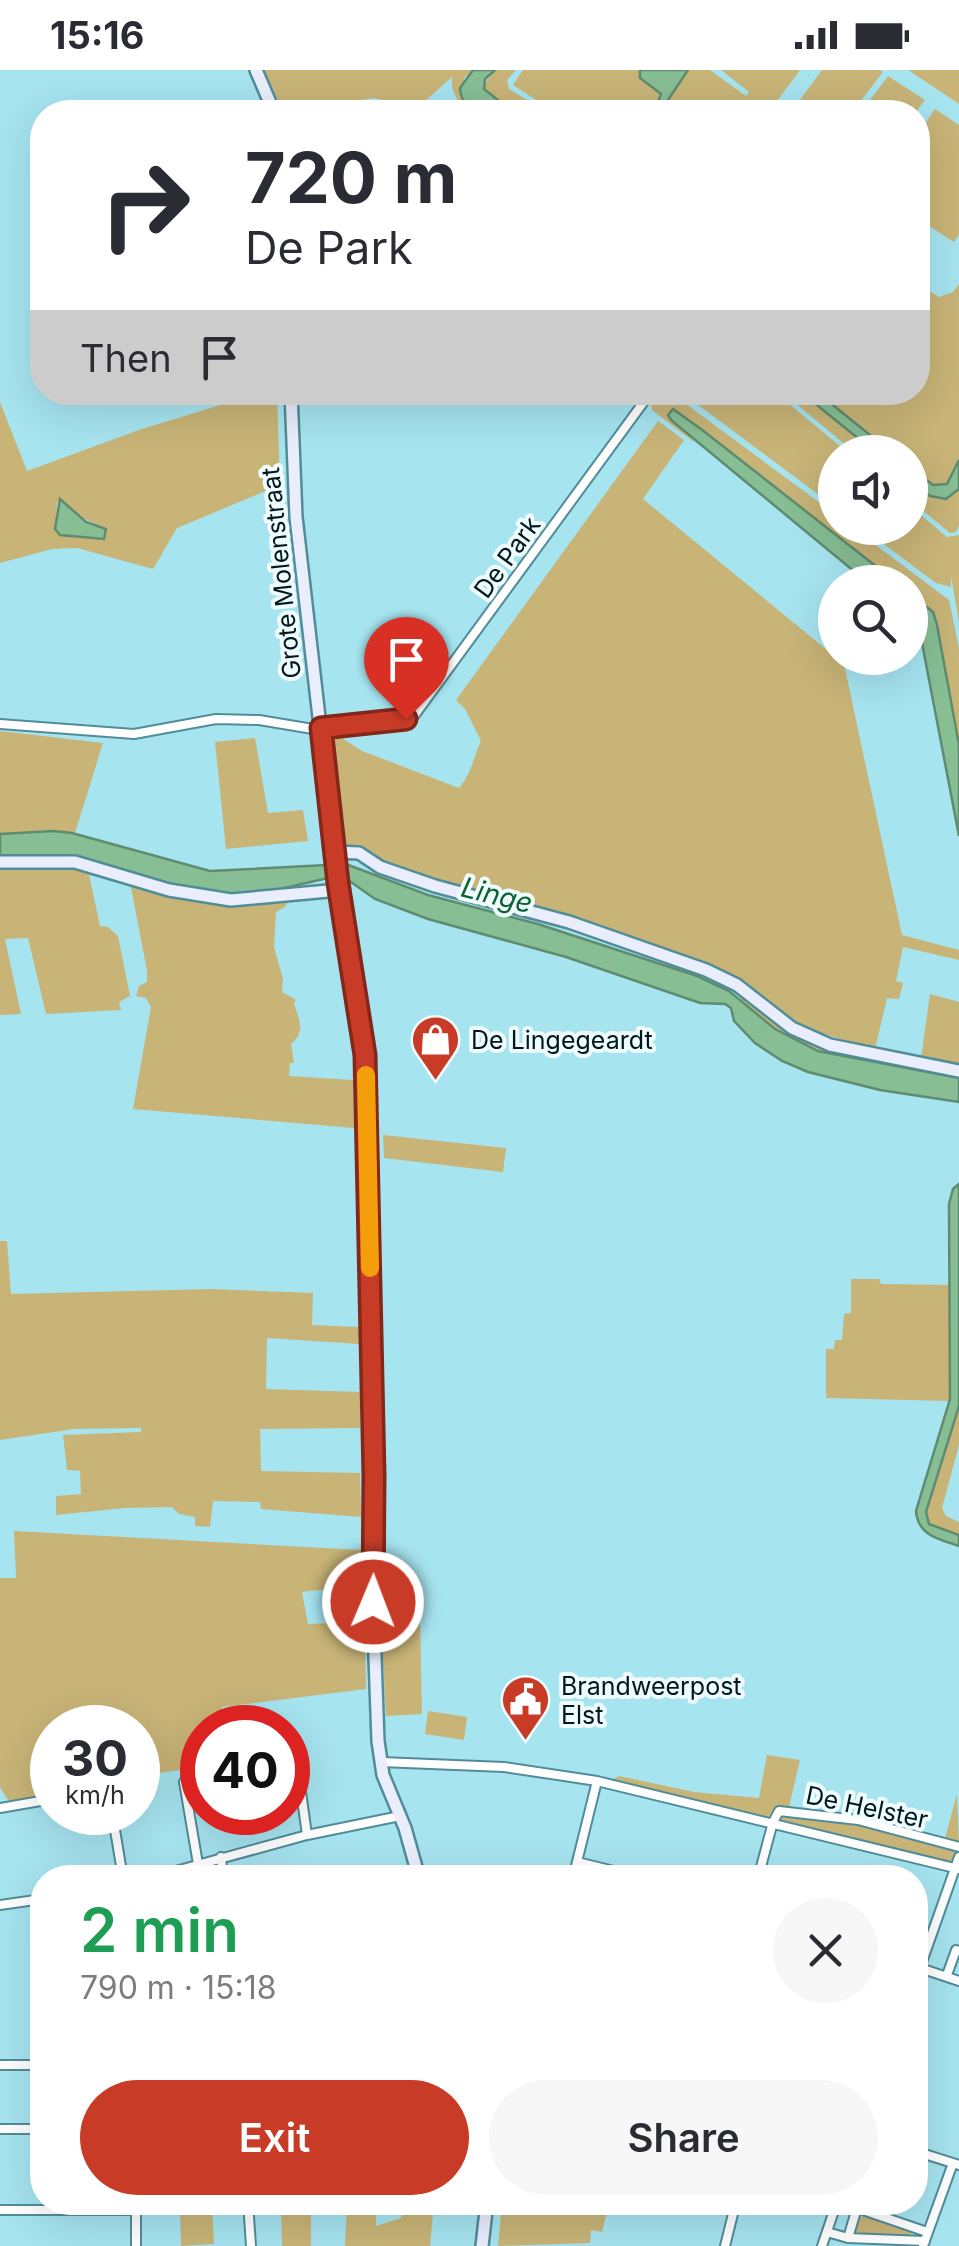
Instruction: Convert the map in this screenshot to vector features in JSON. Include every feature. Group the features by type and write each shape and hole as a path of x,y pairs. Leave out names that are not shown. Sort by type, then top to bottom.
{"street":[{"path":"256,70 269,100"},
{"name":"Grote Molenstraat","path":"290,405 292,488 335,856 365,1055 373,1602 380,1762 415,1865"},
{"name":"De Park","path":"0,724 134,734 232,718 321,728 414,716 641,405"},
{"path":"335,856 358,853 380,866 435,886 569,922 706,970 737,985 792,1028 830,1045 959,1070"},
{"path":"0,862 75,862 169,890 231,900 339,886"},
{"name":"De Helster","path":"380,1762 504,1767 597,1781 957,1868"},
{"path":"576,1865 597,1781"},
{"path":"0,1795 2,1808 30,1804"},
{"name":"De Helster","path":"773,1822 779,1811 820,1814 959,1847"},
{"path":"310,1834 400,1816"},
{"path":"761,1865 773,1822"},
{"path":"116,1835 121,1865"},
{"path":"193,1835 198,1864"},
{"path":"195,1865 307,1835"},
{"path":"221,1857 222,1865"},
{"path":"928,1946 959,1857"},
{"path":"577,1862 589,1865"},
{"path":"0,1905 30,1900"},
{"path":"946,1976 959,1950"},
{"path":"928,1970 959,1981"},
{"path":"0,2065 30,2065"},
{"path":"0,2129 30,2129"},
{"path":"925,2240 956,2164 928,2155"},
{"path":"0,2210 30,2209"},
{"path":"136,2215 136,2246"},
{"path":"249,2215 251,2246"},
{"path":"482,2246 486,2215"},
{"path":"725,2246 733,2215"},
{"path":"822,2246 833,2215"},
{"path":"848,2238 856,2215"},
{"path":"873,2215 925,2240"},
{"path":"827,2232 848,2238 925,2240"}],"shaded area":[{"path":"264,70 473,70 464,78 466,100 458,100 452,77 426,100 278,100"},
{"path":"473,70 495,70 485,79 484,89 498,100 464,100 460,88"},
{"path":"495,70 516,70 507,80 509,89 527,100 493,100 483,86"},
{"path":"523,70 640,70 640,78 661,94 659,100 536,100 513,85"},
{"path":"640,70 688,70 668,100 659,100 661,94 640,78"},
{"path":"688,70 710,70 746,96 749,92 721,70 800,70 778,100 668,100"},
{"path":"822,70 883,72 861,100 800,100"},
{"path":"908,70 959,70 959,104"},
{"path":"888,76 925,100 870,100"},
{"path":"935,109 959,125 959,235 954,242 930,227 930,116"},
{"path":"959,284 959,460 950,482 928,481 928,435 870,435 833,405 930,405 930,291 939,297 953,292"},
{"path":"0,402 27,471 220,405 277,405 280,485 177,528 153,569 77,548 52,549 0,563","holes":["63,501 72,513 100,526 102,540 56,524 57,502"]},
{"path":"651,405 687,405 818,501 818,521 673,409 668,415 695,443 652,410"},
{"path":"698,405 790,405 827,435 818,435 818,494"},
{"path":"797,405 817,405 854,435 834,435"},
{"path":"817,405 833,405 870,435 854,435"},
{"path":"673,409 818,521 818,542 671,420 668,415"},
{"path":"658,421 684,440 643,499 818,643 818,675 846,675 902,935 959,950 959,960 903,947 896,981 903,983 899,999 887,998 875,1049 803,1028 723,971 448,886 346,847 341,842 333,743 337,735 362,751 459,788 481,741 456,700"},
{"path":"959,460 959,489 946,499 928,494 928,481 947,484"},
{"path":"959,489 959,526 950,533 928,515 928,494 946,497"},
{"path":"60,499 86,522 106,529 104,539 60,535 55,529"},
{"path":"928,521 947,537 959,535 959,622 951,576 951,587 928,577 928,565 912,565 885,545 928,545"},
{"path":"822,545 849,545 874,565 846,565"},
{"path":"848,545 876,545 902,565 874,565"},
{"path":"928,584 949,600 959,648 959,745 933,612 928,608"},
{"path":"928,608 937,625 959,745 959,836 928,674"},
{"path":"0,731 103,743 75,833 0,834"},
{"path":"255,738 268,813 303,810 308,841 226,849 215,742"},
{"path":"53,831 210,871 346,864 428,895 538,924 697,976 729,991 775,1029 818,1051 959,1078 959,1102 880,1090 808,1072 755,1043 734,1021 731,1008 725,1004 700,1003 566,957 428,919 375,899 348,880 328,878 258,894 209,893 78,857 0,855 0,834"},
{"path":"56,864 88,870 100,926 108,927 118,936 130,996 119,1002 121,1010 46,1014 28,938 5,939 21,1014 0,1015 0,866"},
{"path":"130,882 199,901 290,898 276,912 274,947 283,979 282,992 296,1000 300,1025 291,1044 294,1063 290,1063 289,1076 353,1080 354,1128 133,1109 151,1007 146,998 136,996 139,986 147,982 147,971"},
{"path":"930,994 959,1002 959,1065 921,1058"},
{"path":"739,997 747,998 782,1027 959,1074 959,1078 870,1063 809,1046 757,1017"},
{"path":"383,1135 506,1148 503,1172 384,1158"},
{"path":"959,1184 959,1406 926,1512 929,1524 959,1535 959,1546 925,1531 916,1511 950,1399 949,1204 953,1189"},
{"path":"0,1241 7,1241 11,1294 212,1289 313,1293 312,1325 359,1327 359,1344 267,1338 266,1389 360,1392 360,1428 260,1429 261,1471 360,1473 361,1517 261,1509 260,1502 213,1501 210,1527 195,1526 195,1517 179,1514 172,1507 56,1515 56,1496 81,1494 80,1471 67,1470 63,1435 141,1432 141,1428 74,1429 0,1440"},
{"path":"851,1279 879,1279 881,1284 949,1285 949,1401 826,1398 826,1349 834,1349 835,1340 842,1340 844,1314 851,1313"},
{"path":"959,1406 959,1445 942,1508 946,1516 959,1522 959,1535 929,1524 926,1512"},
{"path":"14,1531 361,1550 361,1585 302,1592 308,1624 334,1623 338,1639 365,1637 366,1689 238,1705 180,1705 180,1770 160,1773 160,1705 30,1705 30,1799 9,1802 0,1787 0,1578 16,1578"},
{"path":"420,1617 422,1714 386,1716 381,1622 387,1618"},
{"path":"428,1711 467,1717 464,1740 425,1734"},
{"path":"767,1755 800,1760 789,1807 775,1810 768,1817 611,1781 619,1776 694,1792 759,1798"},
{"path":"957,1794 959,1844 944,1842"},
{"path":"781,1813 852,1821 954,1849 956,1853 952,1860 945,1861 781,1820"},
{"path":"180,2215 212,2215 214,2244 181,2246"},
{"path":"281,2215 311,2215 311,2246 282,2246"},
{"path":"346,2215 376,2215 376,2226 401,2215 433,2215 430,2246 345,2246"},
{"path":"501,2215 606,2215 602,2232 591,2230 590,2243 498,2246"},
{"path":"865,2215 911,2230 911,2238 858,2235 854,2229"}],"slow traffic":[{"path":"366,1075 370,1268"}],"place":[{"name":"De Lingegeardt","path":"436,1082"},
{"name":"Brandweerpost Elst","path":"526,1742"}],"route":[{"path":"373,1602 365,1055 338,883 321,728 406,719"}],"water label":[{"name":"Linge","path":"497,895"}]}
